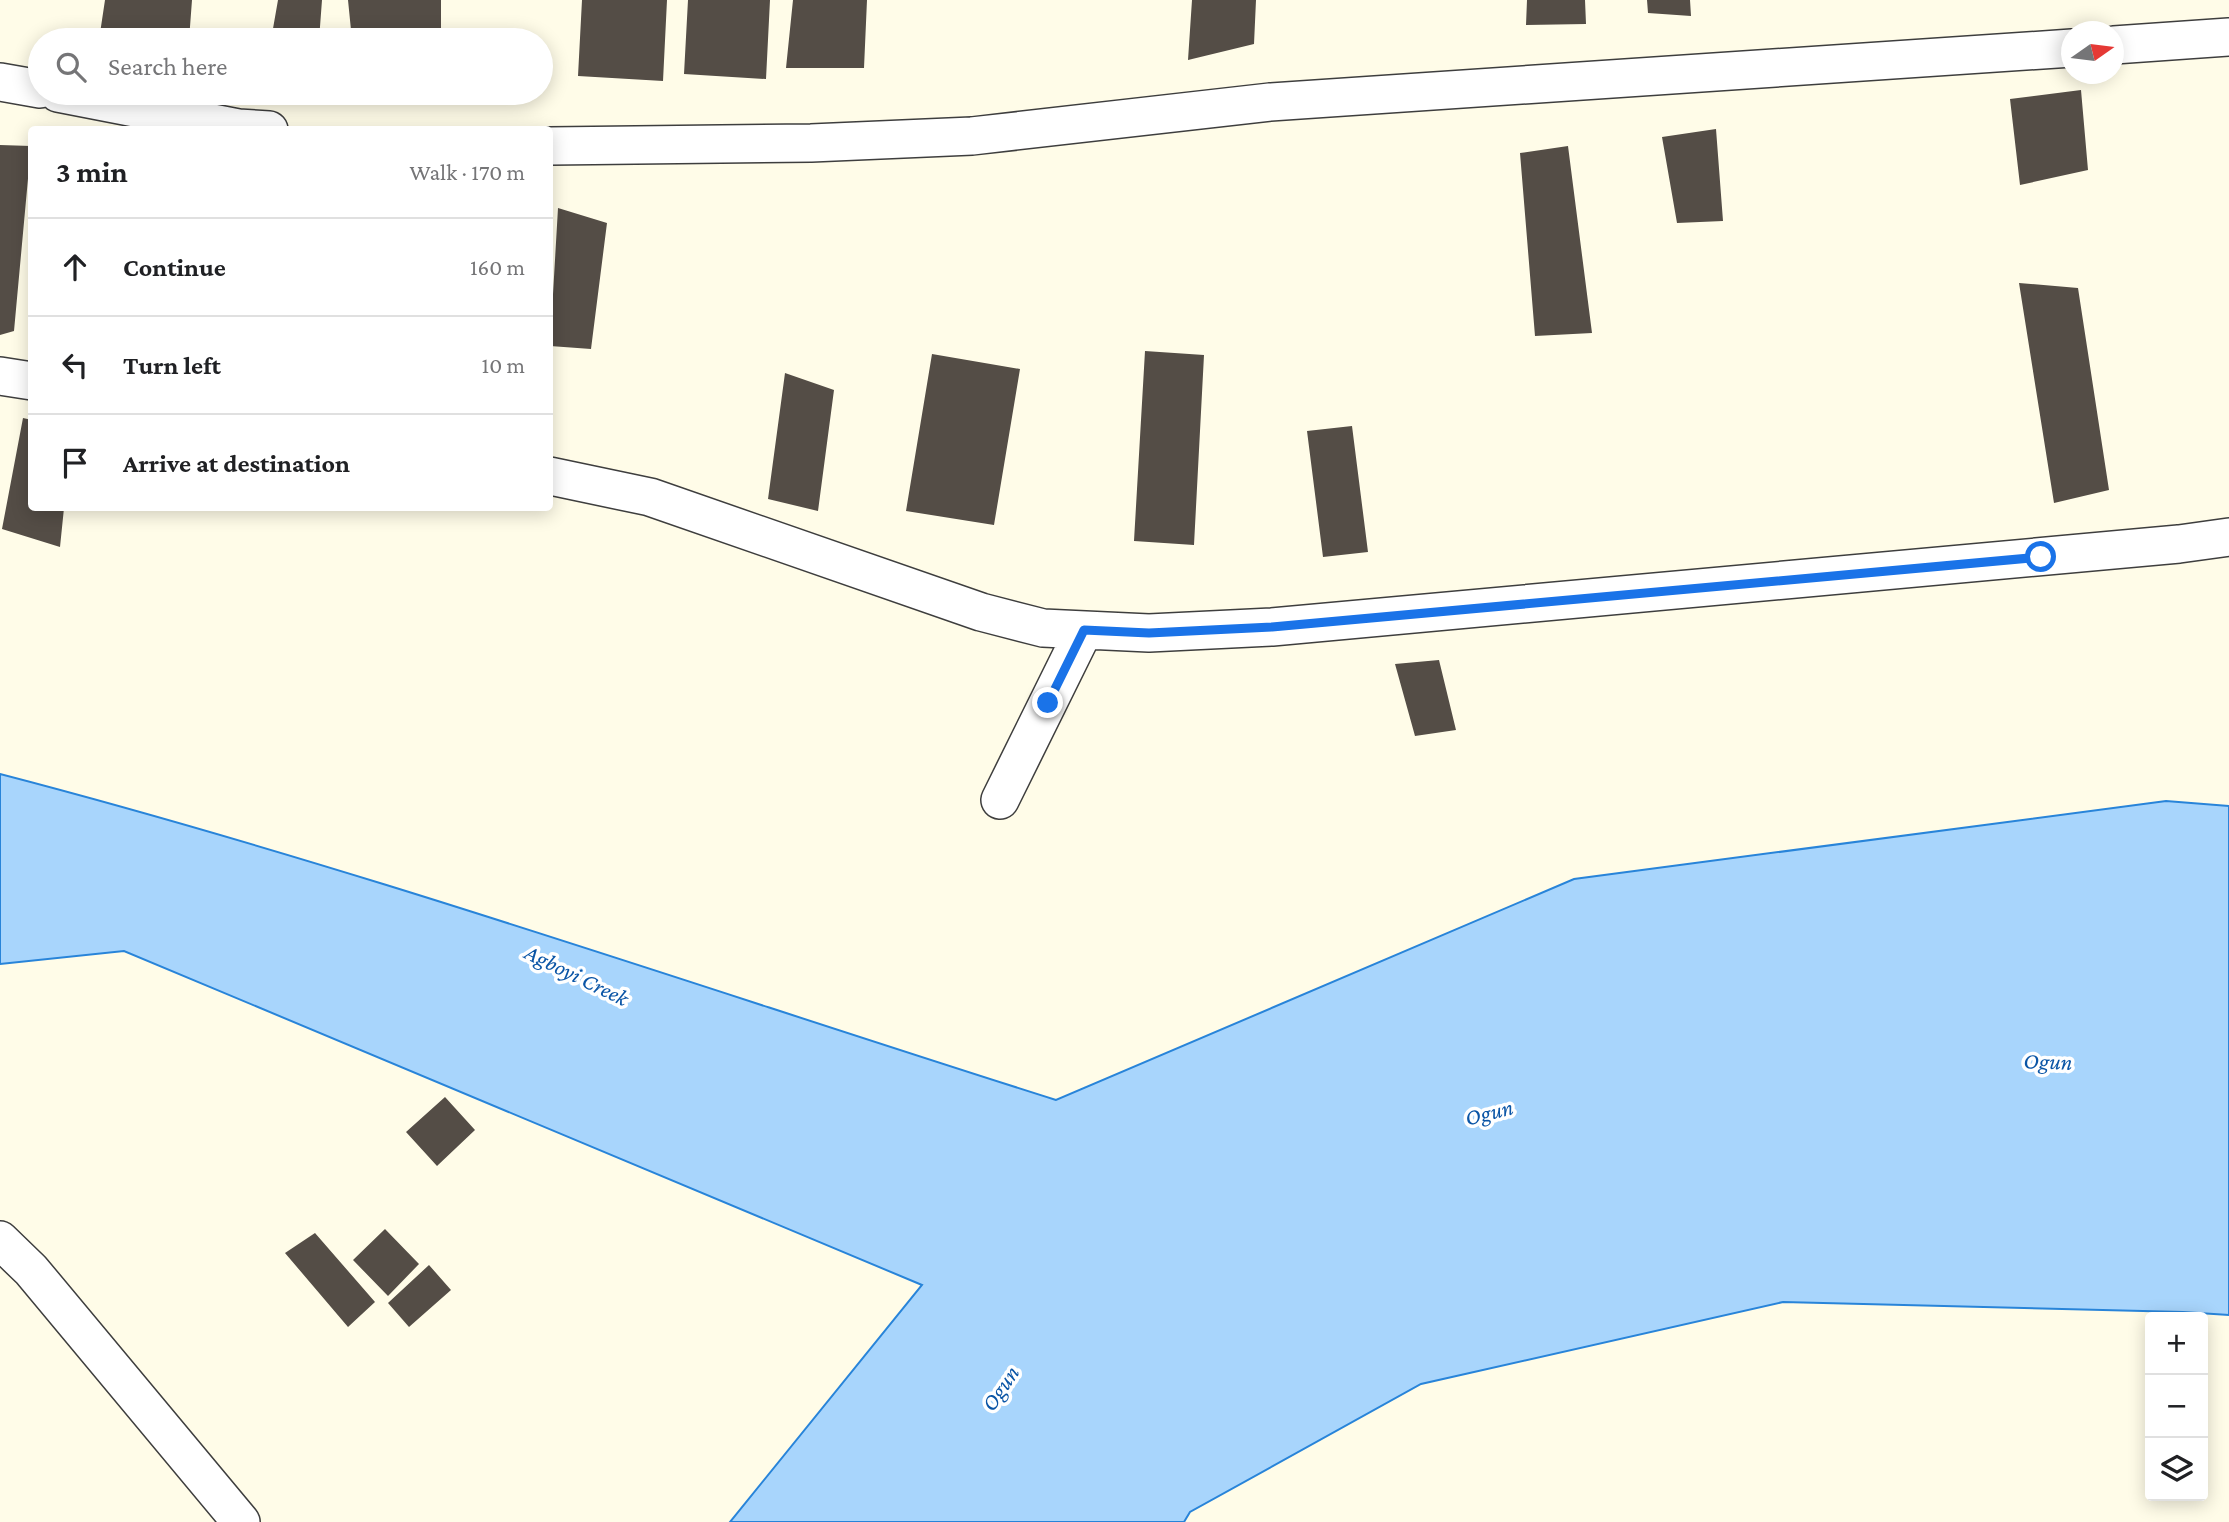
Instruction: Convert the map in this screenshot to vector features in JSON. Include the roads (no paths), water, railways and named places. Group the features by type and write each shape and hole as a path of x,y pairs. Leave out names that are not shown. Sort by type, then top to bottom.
{"street":[{"path":"2124,44 2229,37"},
{"path":"553,146 811,143 972,135 1270,102 2061,49"},
{"path":"0,82 28,87"},
{"path":"120,105 228,126"},
{"path":"0,376 28,380"},
{"path":"553,478 650,498 981,612 1043,628 1149,633 1272,627 2179,544 2229,537"},
{"path":"1000,800 1084,630"},
{"path":"0,1240 31,1270 241,1522"}],"water":[{"path":"0,774 133,810 398,889 1056,1100 1574,879 2166,801 2229,806 2229,1315 2208,1312 1783,1302 1421,1384 1190,1512 1184,1522 730,1522 922,1285 124,951 0,964"}],"water label":[{"name":"Agboyi Creek","path":"577,975"},
{"name":"Ogun","path":"2048,1061"},
{"name":"Ogun","path":"1489,1112"},
{"name":"Ogun","path":"1000,1388"}]}
